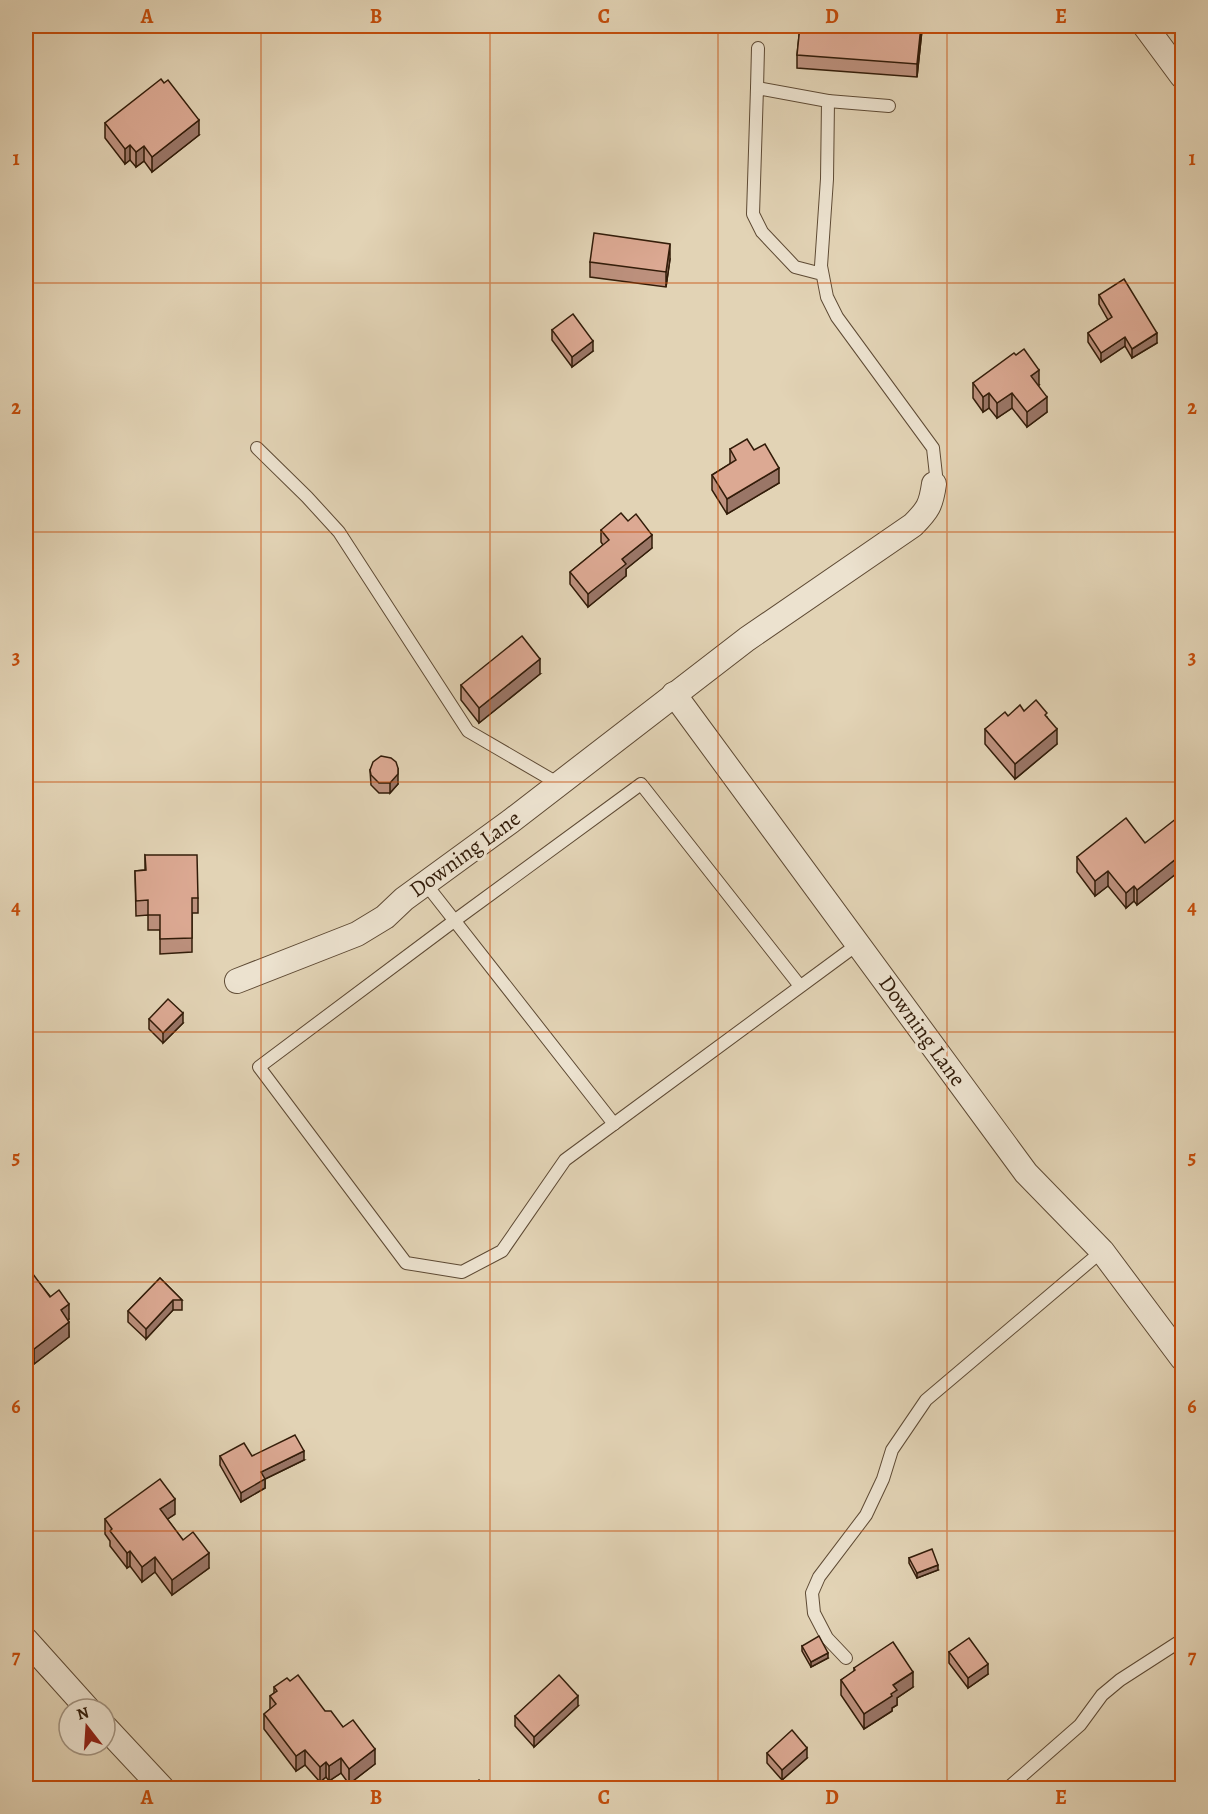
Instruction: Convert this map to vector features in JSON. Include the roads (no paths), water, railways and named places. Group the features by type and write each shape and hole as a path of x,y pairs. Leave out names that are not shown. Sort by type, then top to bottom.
{"street":[{"path":"1145,26 1182,76"},
{"name":"Downing Lane","path":"237,981 357,934 385,917 404,899 559,784 747,639 913,525 927,511 934,484"},
{"name":"Downing Lane","path":"674,694 1026,1173 1102,1251 1182,1358"},
{"path":"26,1640 77,1697"},
{"path":"117,1740 162,1788"}],"lane":[{"path":"758,48 753,214 762,232 795,267 822,274"},
{"path":"757,88 828,101 889,106"},
{"path":"828,101 827,179 821,266 827,297 837,317 933,448 936,475 934,484"},
{"path":"257,448 307,496 339,532 468,731 559,784"},
{"path":"800,986 641,784 259,1067 406,1263 462,1272 502,1251 565,1160 858,944"},
{"path":"425,883 614,1124"},
{"path":"846,1658 827,1638 814,1613 812,1593 819,1577 866,1515 883,1479 892,1450 907,1425 926,1400 1102,1251"},
{"path":"1008,1788 1080,1725 1102,1695 1120,1680 1182,1640"}]}
